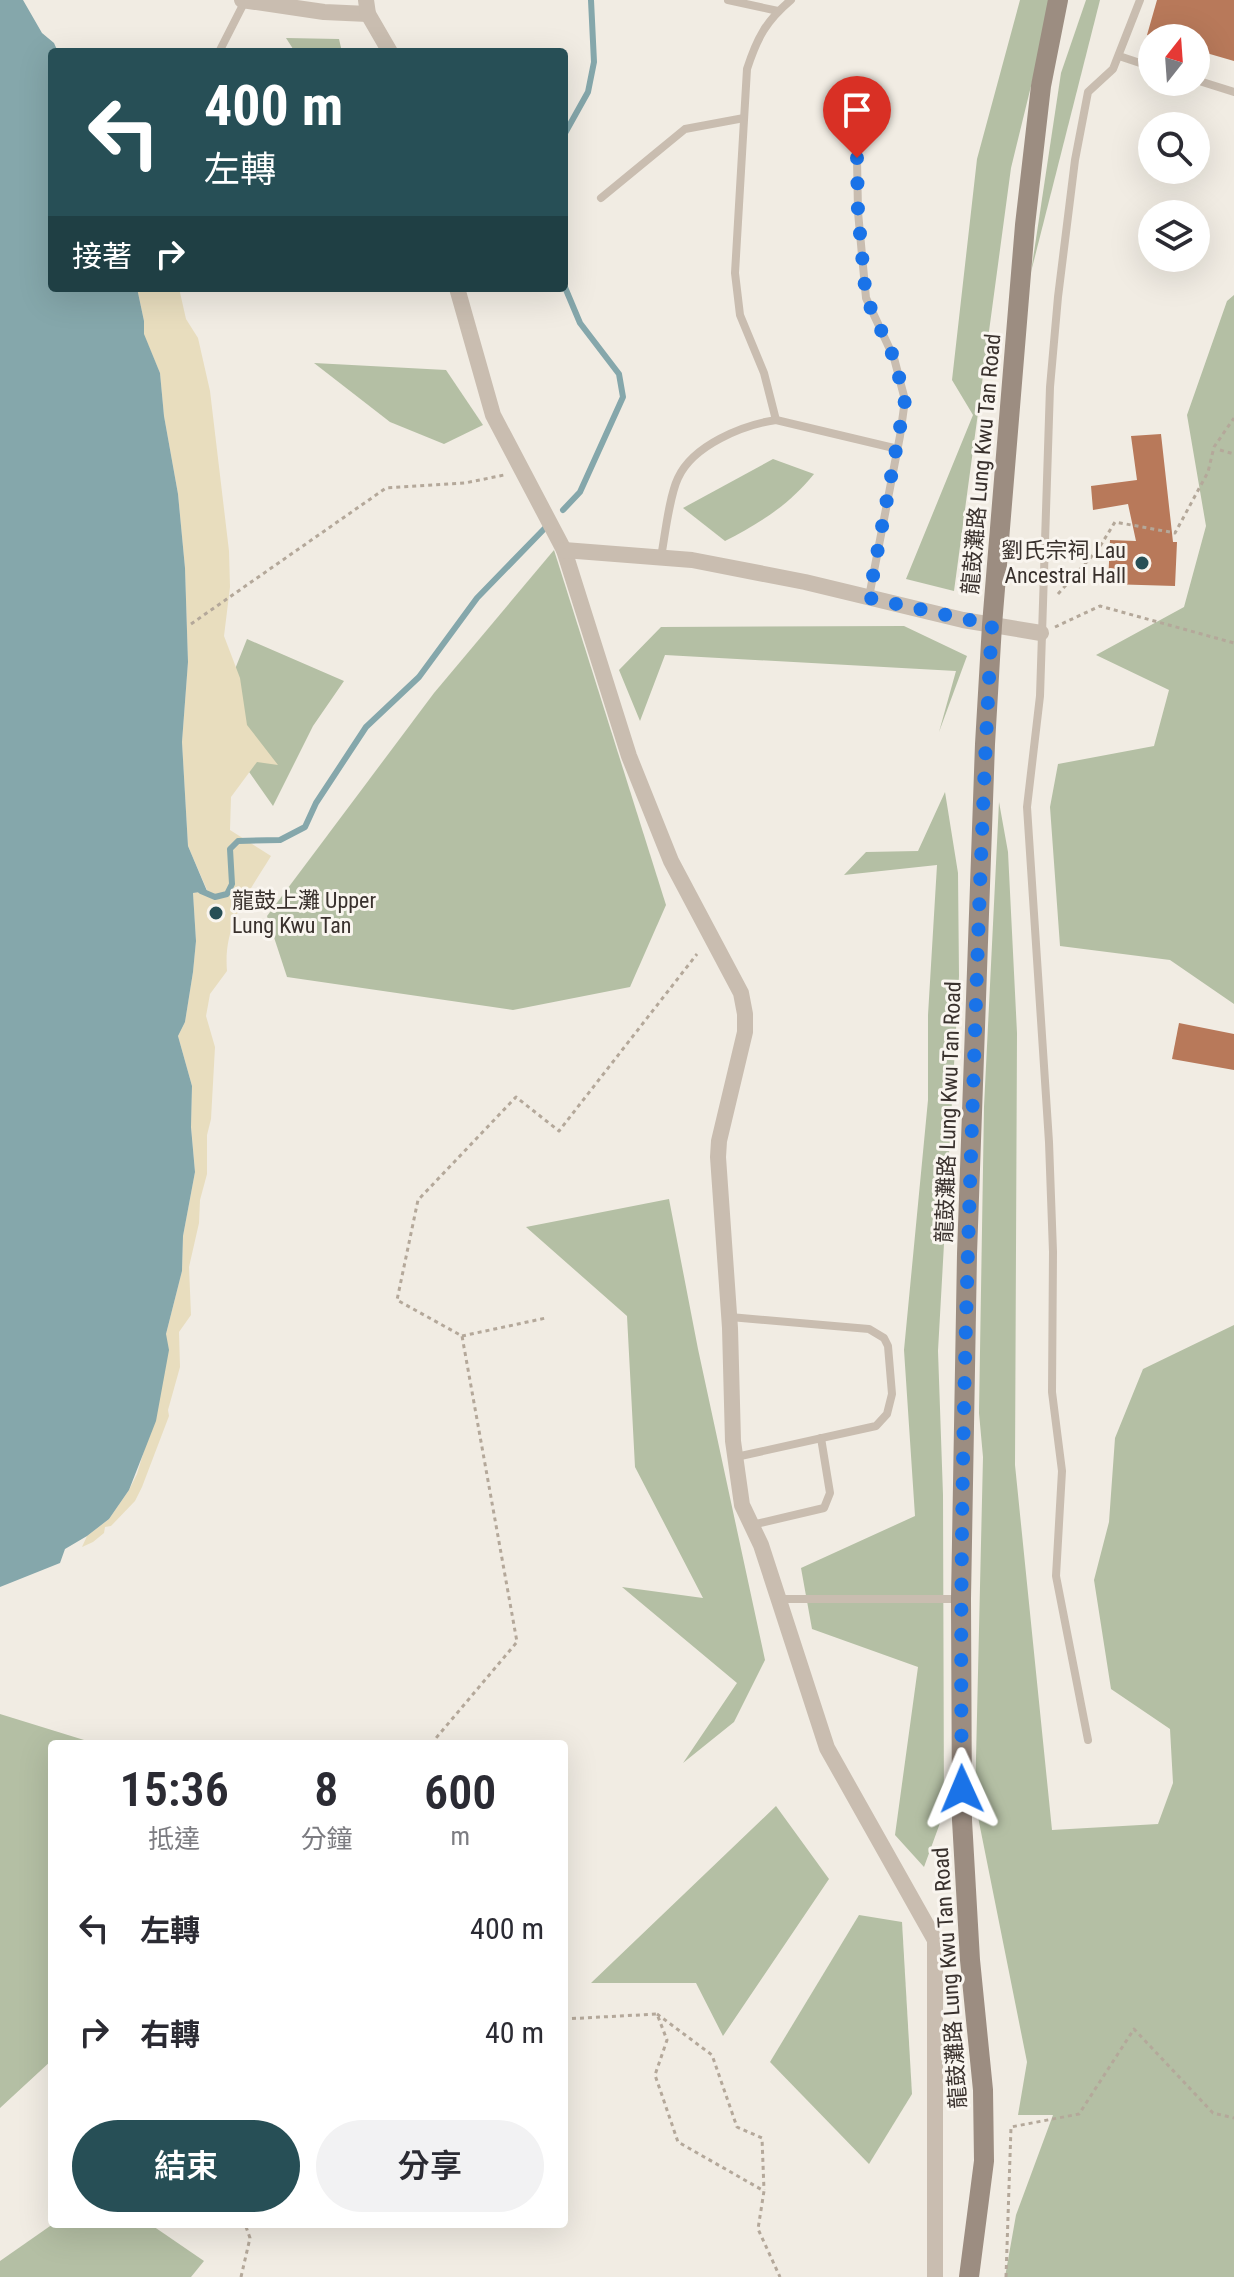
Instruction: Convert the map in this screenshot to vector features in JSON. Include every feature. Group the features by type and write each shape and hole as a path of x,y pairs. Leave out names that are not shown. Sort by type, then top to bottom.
{"street":[{"path":"244,0 324,12 367,7 388,48"},
{"name":"龍鼓灘路 Lung Kwu Tan Road","path":"969,2277 984,2161 983,2090 970,1960 962,1820 961,1599 968,1222 985,744 1027,210 1041,86 1058,0"},
{"path":"458,292 493,415 564,550 629,756 671,861 741,993 745,1014 743,1046 719,1141 735,1457 742,1505 761,1545 827,1748 935,1940 935,2277"},
{"path":"564,550 692,560 1041,633"}],"lane":[{"path":"221,48 244,0"},
{"path":"728,0 778,11"},
{"path":"776,420 764,373 740,315 735,273 747,69 754,46 770,18 791,0"},
{"path":"1088,1740 1056,1576 1062,1471 1052,1392 1053,1252 1049,1142 1027,807 1040,696 1050,387 1075,160 1088,92 1109,74 1140,0"},
{"path":"1119,56 1138,62"},
{"path":"1210,84 1234,92"},
{"path":"601,198 685,129 744,118"},
{"path":"857,158 858,212 866,298 894,358 905,400 869,598"},
{"path":"661,557 678,479 692,458 717,441 759,422 776,420 898,449"},
{"path":"730,1317 869,1329 884,1338 888,1346 892,1394 887,1414 876,1426 735,1457"},
{"path":"751,1525 824,1508 830,1493 821,1438"},
{"path":"778,1599 961,1599"}],"path":[{"path":"1042,608 1064,589 1099,548 1115,522 1175,533 1208,472 1214,447 1234,418"},
{"path":"1220,450 1234,454"},
{"path":"191,624 386,488 465,483 524,470"},
{"path":"1041,633 1100,606 1234,643"},
{"path":"546,1318 462,1336 397,1300 418,1200 516,1097 559,1131 697,954"},
{"path":"434,1740 517,1642 462,1336"},
{"path":"568,2019 657,2014 712,2055 737,2127 762,2138 764,2191 758,2229 780,2277"},
{"path":"657,2014 667,2040 655,2075 678,2142 764,2191"},
{"path":"1006,2277 1011,2127 1079,2114 1134,2029 1213,2113 1234,2118"},
{"path":"241,2277 250,2238 246,2228"}],"green space":[{"path":"1020,0 1052,0 1011,168 954,591 906,579 973,415 952,380 977,159"},
{"path":"1086,0 1100,0 1031,272 1061,73"},
{"path":"286,38 339,39 341,48 292,48"},
{"path":"1234,295 1234,1004 1170,960 1060,946 1050,807 1058,764 1154,746 1169,690 1096,655 1184,607 1206,526 1187,415 1227,301"},
{"path":"314,363 446,370 483,425 444,444 390,422"},
{"path":"773,459 814,474 784,504 738,534 725,541 683,508"},
{"path":"554,550 666,905 630,987 513,1010 287,977 267,916 434,693"},
{"path":"904,626 967,656 939,732 956,671 665,655 640,721 619,670 661,627"},
{"path":"247,639 344,681 313,726 273,806 214,722"},
{"path":"945,792 958,873 959,976 938,1351 943,1495 944,1812 924,1867 895,1835 918,1667 812,1629 801,1568 915,1516 904,1350 928,1100 928,1015 937,865 844,875 866,852 918,851"},
{"path":"999,802 1008,852 1017,1033 1015,1465 1052,1830 1158,1824 1173,1783 1170,1729 1111,1689 1094,1580 1109,1522 1115,1438 1143,1369 1234,1325 1234,2277 1005,2277 1016,2215 1053,2115 1018,2115 1027,2062 975,1802 983,1457 979,1413 984,1107"},
{"path":"669,1199 765,1660 734,1722 683,1763 737,1683 622,1587 703,1598 635,1467 627,1316 526,1227"},
{"path":"0,1714 84,1740 48,1740 48,2064 0,2108"},
{"path":"776,1806 829,1879 723,2036 696,1983 591,1983"},
{"path":"859,1915 902,1922 912,2094 869,2164 770,2062"},
{"path":"48,2227 156,2228 204,2261 191,2277 0,2277 0,2261"}],"sand":[{"name":"龍鼓上灘 Upper Lung Kwu Tan","path":"138,292 180,292 186,319 198,338 210,391 229,551 230,587 224,636 240,678 247,725 278,765 257,762 231,797 230,830 271,856 239,910 229,939 227,971 210,994 206,1016 215,1047 211,1119 207,1135 207,1174 189,1267 191,1315 179,1332 180,1367 169,1416 135,1501 111,1526 105,1527 104,1533 82,1547 87,1536 109,1519 137,1474 182,1271 183,1236 195,1172 192,1086 178,1036 185,1022 193,972 196,941 193,893 207,890 188,846 182,742 188,662 185,568 178,494 160,373 143,333 144,321"}],"water":[{"path":"0,0 23,0 42,33 56,48 48,48 48,292 138,292 144,334 160,373 178,494 185,568 188,662 182,742 188,846 207,891 193,893 196,941 193,972 185,1022 178,1036 192,1086 191,1127 195,1172 183,1236 182,1271 166,1334 169,1350 156,1421 129,1490 109,1519 65,1549 60,1563 0,1587"}],"building":[{"path":"1157,0 1234,0 1234,61 1210,54 1210,24 1150,24"},
{"path":"1161,434 1173,542 1177,542 1175,586 1108,584 1110,540 1136,541 1128,504 1093,510 1091,486 1137,480 1131,436"},
{"path":"1179,1023 1234,1034 1234,1070 1172,1059"}],"waterway":[{"path":"568,128 588,92 594,62 591,0"},
{"path":"563,510 580,492 623,397 619,374 580,323 567,292"},
{"path":"201,891 215,897 227,894 232,884 230,849 238,841 280,840 305,827 316,803 366,727 419,677 477,598 547,526"}],"place":[{"name":"劉氏宗祠 Lau Ancestral Hall","path":"1142,563"},
{"name":"龍鼓上灘 Upper Lung Kwu Tan","path":"216,913"}],"route":[{"path":"857,158 858,212 866,298 894,358 905,400 869,598 992,625 967,1254 961,1599 962,1789"}]}
